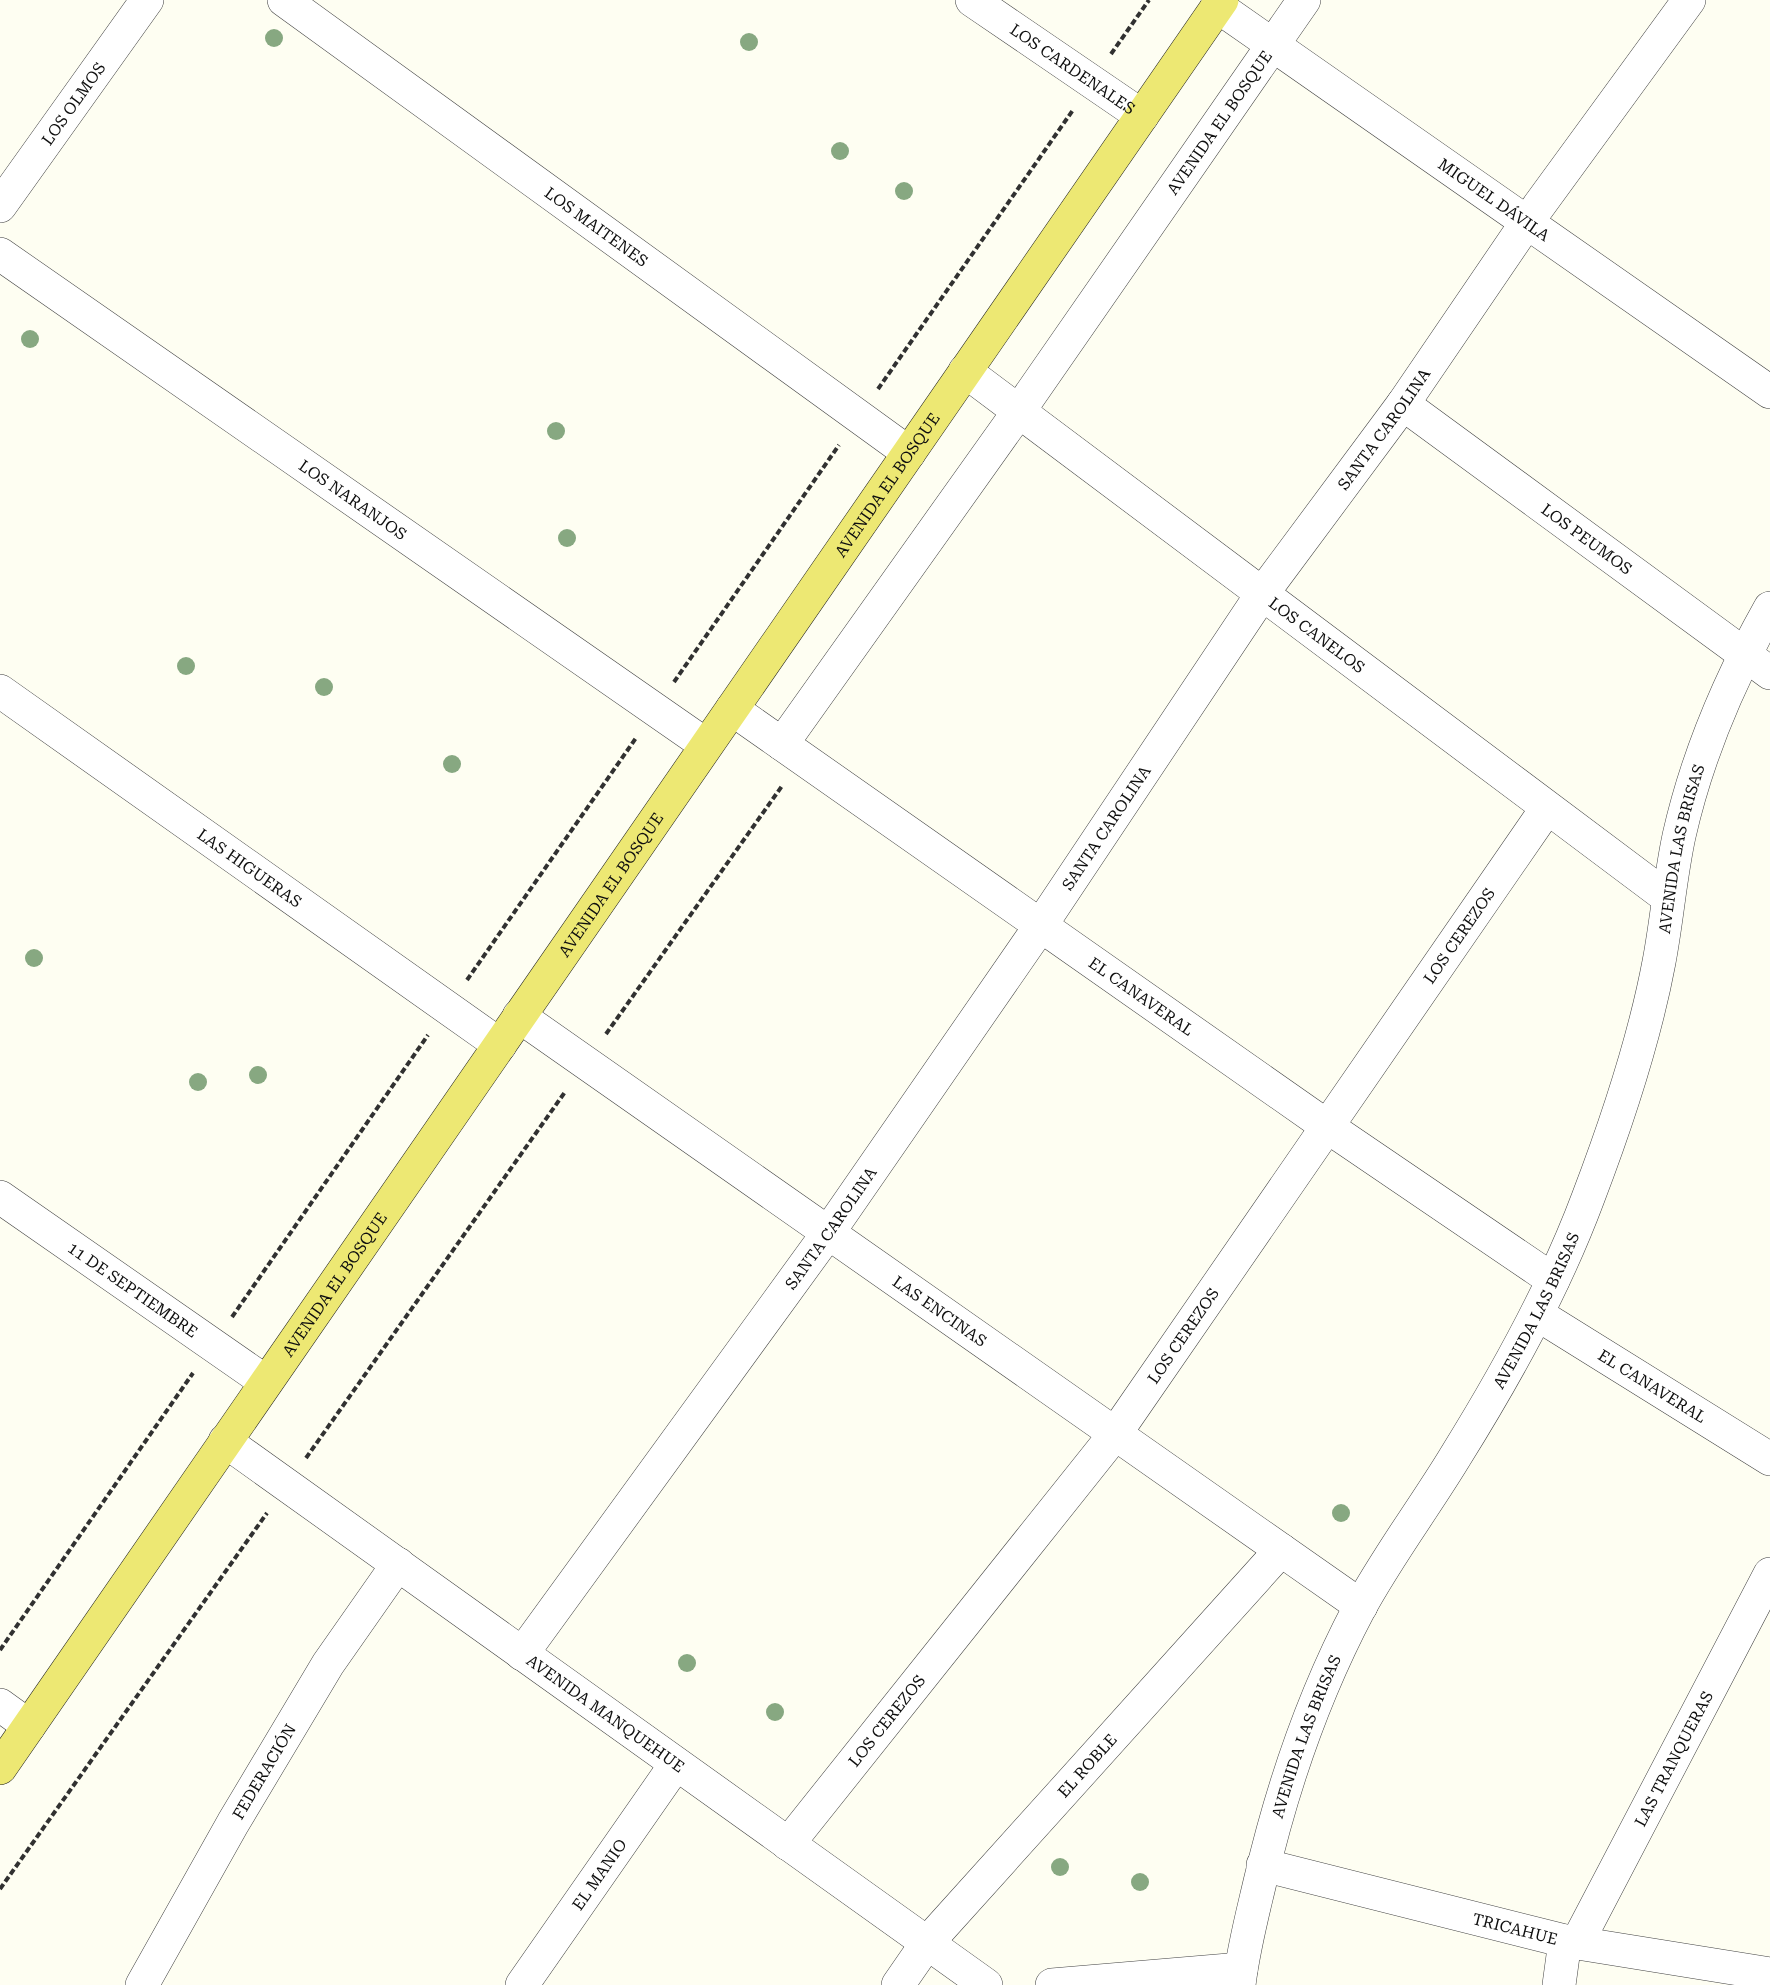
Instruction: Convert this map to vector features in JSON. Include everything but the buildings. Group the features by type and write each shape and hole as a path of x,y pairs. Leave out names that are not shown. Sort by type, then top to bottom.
{"main road":[{"name":"AVENIDA EL BOSQUE","path":"0,1768 1220,3"}],"street":[{"name":"LOS OLMOS","path":"0,206 147,0"},
{"name":"LOS MAITENES","path":"284,0 909,453"},
{"name":"LOS CARDENALES","path":"972,0 1142,116"},
{"name":"AVENIDA EL BOSQUE","path":"792,751 1018,411 1304,0"},
{"name":"SANTA CAROLINA","path":"522,1654 828,1233 1041,925 1262,594 1402,404 1527,222 1689,0"},
{"name":"MIGUEL DÁVILA","path":"1220,3 1273,45 1770,392"},
{"name":"LOS NARANJOS","path":"0,254 706,745"},
{"name":"LOS CANELOS","path":"965,371 1667,897"},
{"name":"LOS PEUMOS","path":"1402,404 1770,674"},
{"name":"AVENIDA LAS BRISAS","path":"1240,1977 1272,1824 1312,1708 1361,1606 1457,1455 1537,1314 1586,1202 1615,1124 1636,1055 1659,962 1667,897 1680,833 1698,771 1744,654 1770,608"},
{"name":"LAS HIGUERAS","path":"0,691 500,1045"},
{"name":"EL CANAVERAL","path":"732,709 1328,1127 1553,1280"},
{"name":"LOS CEREZOS","path":"788,1844 1115,1434 1547,808"},
{"name":"LAS ENCINAS","path":"519,1016 1361,1606"},
{"name":"11 DE SEPTIEMBRE","path":"0,1197 266,1382"},
{"name":"EL CANAVERAL","path":"1537,1314 1770,1459"},
{"name":"AVENIDA MANQUEHUE","path":"225,1441 986,1985"},
{"name":"EL ROBLE","path":"898,1985 927,1943 1281,1550"},
{"name":"FEDERACIÓN","path":"142,1985 233,1823 328,1664 398,1564"},
{"name":"LAS TRANQUERAS","path":"1559,1985 1571,1942 1770,1574"},
{"path":"0,1705 29,1725"},
{"name":"EL MANIO","path":"522,1985 676,1764"},
{"name":"TRICAHUE","path":"1263,1865 1571,1942 1770,1974"},
{"path":"1052,1985 1240,1977"}],"path":[{"path":"0,1650 1149,0"},
{"path":"0,1889 586,1062 792,751"}]}
